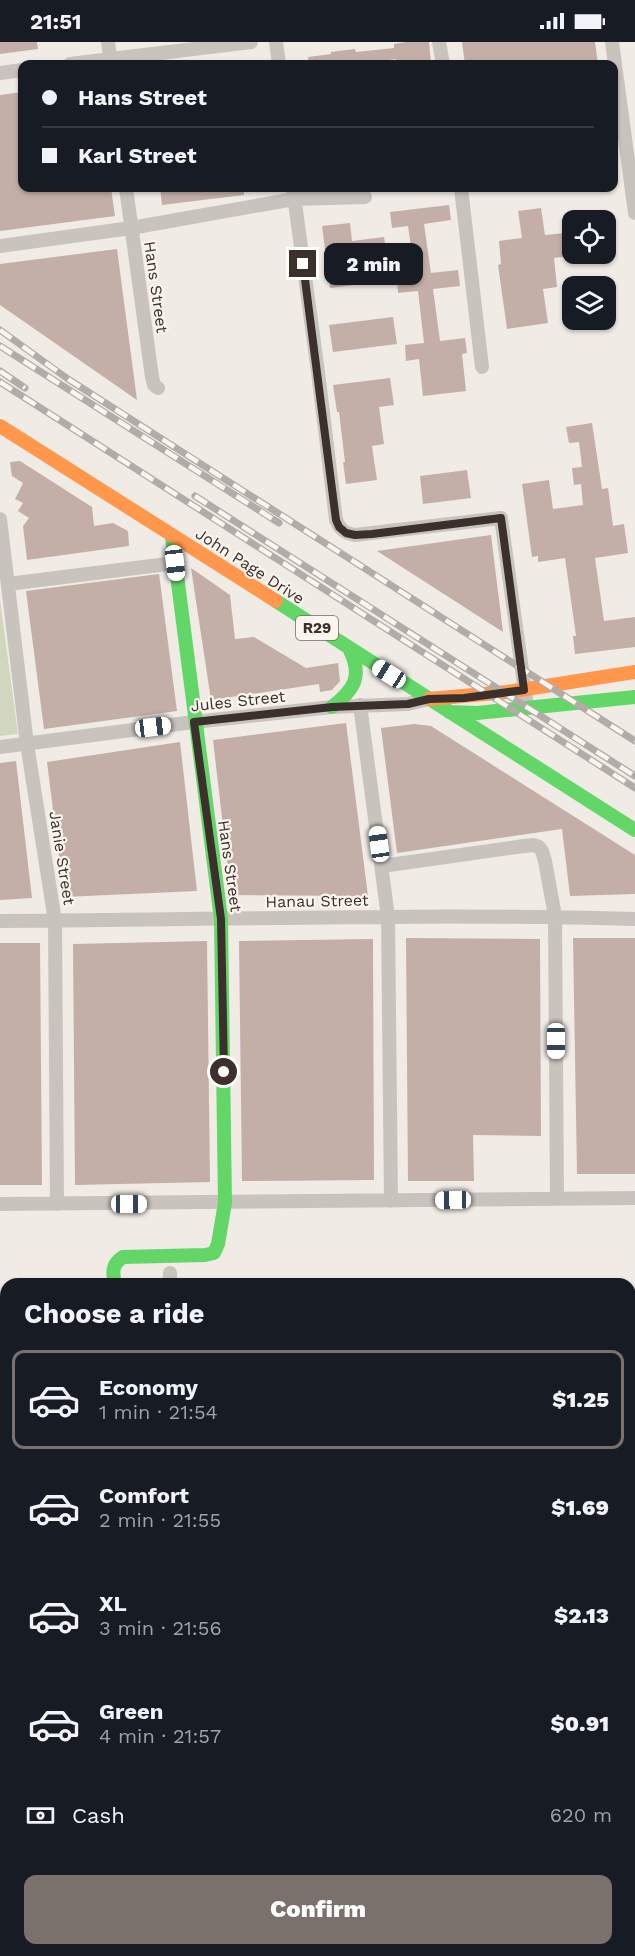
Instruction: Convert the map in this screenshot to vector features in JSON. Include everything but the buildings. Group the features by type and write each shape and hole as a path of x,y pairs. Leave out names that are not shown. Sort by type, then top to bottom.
{"main road":[{"name":"John Page Drive","path":"0,426 635,830"},
{"name":"Hans Street","path":"114,1278 113,1269 116,1262 123,1257 210,1255 214,1253 218,1244 225,1203 221,919 171,536"},
{"path":"332,707 350,692 357,676 355,658 349,648"},
{"name":"Jules Street","path":"429,699 464,698 635,672"},
{"name":"Jules Street","path":"449,712 477,713 635,697"}],"street":[{"path":"108,42 110,60"},
{"path":"124,60 251,42"},
{"path":"276,42 278,60"},
{"path":"439,42 441,60"},
{"path":"612,42 614,60"},
{"path":"0,73 18,71"},
{"path":"618,99 625,165 635,213"},
{"name":"Hans Street","path":"126,192 152,377 158,388"},
{"path":"461,192 482,367"},
{"path":"293,193 336,520 339,527 346,533 372,534 501,518 527,708"},
{"path":"0,246 131,228 293,193 365,196"},
{"name":"Janie Street","path":"0,519 27,744 55,921 57,1204"},
{"path":"8,584 175,563"},
{"name":"Jules Street","path":"0,747 194,722 332,707 408,704 429,699"},
{"name":"Jules Street","path":"408,704 449,712"},
{"path":"360,705 388,917 391,1200"},
{"path":"382,866 533,845 539,847 546,861 555,916 557,1199"},
{"name":"Hanau Street","path":"0,921 555,916 635,919"},
{"path":"0,1204 635,1198"}],"green space":[{"path":"0,600 18,734 0,736"}],"railway":[{"path":"0,330 68,379 635,741"},
{"path":"0,346 279,523"},
{"path":"0,371 25,388"},
{"path":"0,382 635,788"},
{"path":"195,496 635,776"}],"traffic: fast":[{"path":"114,1278 117,1262 123,1257 214,1253 218,1244 225,1203 221,919 172,536"},
{"path":"276,601 635,830"},
{"path":"332,707 346,694 354,681 355,666 349,648"},
{"path":"449,712 477,713 635,697"}],"traffic: slow":[{"path":"0,426 276,601"},
{"path":"429,699 507,692 635,672"}],"route":[{"path":"224,1072 221,919 194,722 332,707 408,704 429,699 464,698 524,690 501,518 355,535 346,533 339,527 336,520 303,264"}]}
